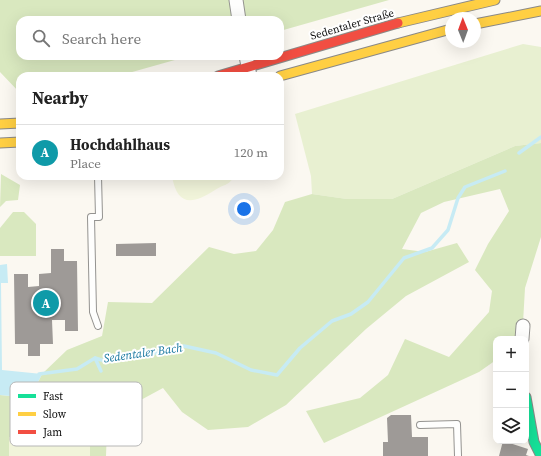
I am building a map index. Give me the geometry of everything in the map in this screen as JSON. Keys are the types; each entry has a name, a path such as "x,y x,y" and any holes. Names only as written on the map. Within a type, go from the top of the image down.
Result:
{"street":[{"path":"236,0 238,16"},
{"name":"Sedentaler Straße","path":"284,56 390,25 495,0"},
{"path":"481,23 541,11"},
{"path":"284,75 445,31"},
{"name":"Sedentaler Straße","path":"230,72 269,60"},
{"path":"2,128 16,123"},
{"path":"0,143 16,142"},
{"path":"528,408 534,442 541,456"}],"lane":[{"path":"98,180 99,217 91,217 93,312 98,326"},
{"path":"420,425 457,424 458,456"}],"green space":[{"path":"0,0 389,0 284,30 284,16 16,16 16,60 175,60 132,72 16,72 16,89 0,72"},
{"path":"523,44 541,47 541,143 515,146 392,199 347,199 312,194 311,176 295,114"},
{"path":"541,143 541,237 525,288 523,323 518,336 493,336 493,362 479,372 324,443 306,411 360,398 388,375 405,339 449,357 489,312 492,291 475,270 488,244 509,211 500,189 444,202 421,213 402,249 425,252 457,243 469,262 406,296 366,329 286,405 248,427 208,430 182,412 163,388 142,399 142,382 38,382 42,374 67,350 102,336 108,302 152,303 209,247 234,254 256,251 273,230 285,202 312,194 347,199 392,199 515,146"},
{"path":"1,174 20,185 18,200 6,201 0,207"},
{"path":"173,180 232,180 228,184 207,195 193,200 182,198 174,186"},
{"path":"13,212 24,212 36,224 36,256 0,256 0,228"},
{"path":"0,395 10,396 10,446 106,446 106,456 0,456"},
{"path":"9,437 10,446 90,446 90,456 9,456"}],"water":[{"path":"7,264 8,283 1,283 2,370 42,374 38,382 10,382 10,396 0,395 0,265"}],"building":[{"path":"156,243 156,256 116,256 116,244"},
{"path":"51,249 64,249 64,261 77,261 78,331 65,331 65,320 52,320 53,344 40,344 40,356 28,356 28,344 15,344 14,274 28,274 28,287 39,286 39,274 51,273"},
{"path":"391,415 411,415 412,437 428,437 428,456 383,456 383,442 388,442 387,418"},
{"path":"502,444 512,444 528,449 526,455 529,456 499,456"}],"waterway":[{"name":"Sedentaler Bach","path":"519,153 541,137"},
{"name":"Sedentaler Bach","path":"39,374 77,369 95,358 105,361 143,356 184,346 216,353 251,370 277,375 300,348 332,321 351,314 368,302 404,258 432,248 448,230 458,198 465,187 505,171"},
{"path":"95,358 101,371"}],"traffic: fast":[{"path":"528,408 534,442 541,456"}],"traffic: slow":[{"path":"398,23 495,0"},
{"path":"481,23 541,11"},
{"path":"284,75 445,31"},
{"path":"0,124 16,123"},
{"path":"0,143 16,142"}],"traffic: jam":[{"path":"284,57 398,23"},
{"path":"232,72 272,60"}],"place":[{"name":"Hochdahlhaus","path":"46,303"}]}
